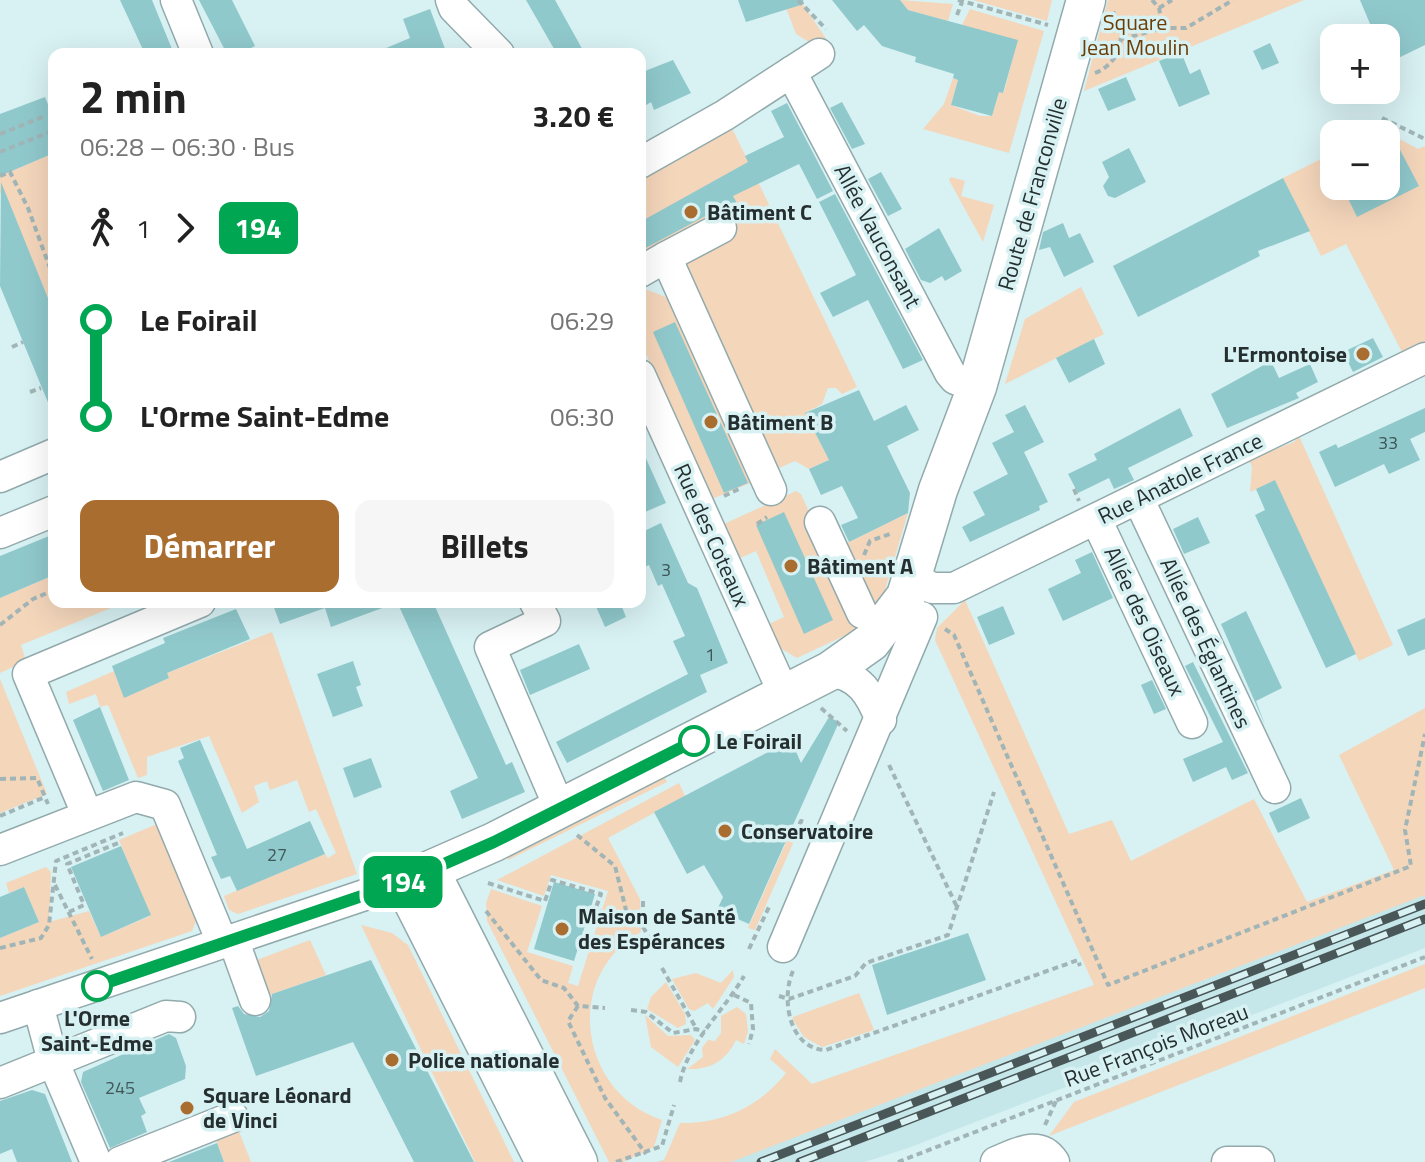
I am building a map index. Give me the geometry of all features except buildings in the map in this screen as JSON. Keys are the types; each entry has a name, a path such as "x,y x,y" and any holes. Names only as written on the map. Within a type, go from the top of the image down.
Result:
{"main road":[{"name":"Route de Franconville","path":"906,617 938,490 977,387 1096,3"},
{"path":"416,877 568,821 811,691 906,617"},
{"path":"416,877 545,1162"},
{"path":"416,877 578,1162"}],"street":[{"path":"176,0 196,48"},
{"path":"451,0 454,8 493,48"},
{"path":"646,159 791,72 824,47"},
{"name":"Allée Vauconsant","path":"791,72 950,373 977,387"},
{"path":"721,228 653,264 768,484"},
{"name":"Rue Anatole France","path":"906,617 954,588 1425,358"},
{"name":"Rue des Coteaux","path":"646,386 811,691"},
{"path":"0,477 48,457"},
{"name":"Allée des Églantines","path":"1138,498 1275,788"},
{"path":"3,523 48,512"},
{"name":"Allée des Oiseaux","path":"1096,519 1192,723"},
{"path":"820,522 906,617"},
{"path":"87,814 28,674 186,608"},
{"path":"538,608 545,621 490,647 568,821"},
{"name":"Route de Franconville","path":"788,958 881,720 906,617"},
{"path":"811,691 849,675 861,683 872,698 881,720"},
{"path":"0,850 136,797 165,805 255,1000"},
{"path":"0,1018 416,877"},
{"path":"38,1005 53,1061 96,1162"},
{"path":"0,1083 166,1016 180,1017"},
{"path":"120,1162 233,1117"},
{"path":"996,1162 1034,1148 1047,1153 1054,1162"},
{"path":"1227,1162 1259,1162"}],"path":[{"path":"798,0 823,23 824,47"},
{"path":"957,15 961,0 1053,26"},
{"path":"1152,0 1159,8 1163,28"},
{"path":"1159,8 1172,0"},
{"path":"1122,39 1163,28 1186,28 1233,0"},
{"path":"1088,75 1108,64 1122,39 1119,21 1096,3"},
{"path":"0,134 45,116"},
{"path":"1382,118 1425,139"},
{"path":"0,152 48,133"},
{"path":"0,176 10,172 28,208 48,263"},
{"path":"12,347 23,342"},
{"path":"30,392 41,388"},
{"path":"722,497 768,484"},
{"path":"862,559 870,541 887,533 897,533"},
{"path":"0,625 33,599 48,593"},
{"path":"906,617 954,635 1108,985 1411,866 1405,830 1425,734"},
{"path":"811,691 848,732 844,742"},
{"path":"889,765 957,907"},
{"path":"0,779 37,778 58,827"},
{"path":"779,996 786,998 855,976 866,963 948,935 994,792"},
{"path":"0,816 45,797"},
{"path":"792,854 798,840 793,837 801,821 806,823 813,809"},
{"path":"568,821 615,866 628,918"},
{"path":"0,948 41,938 49,925 56,861 127,831"},
{"path":"69,912 84,905 67,864 118,843"},
{"path":"488,883 545,901 552,880 601,894 593,910 628,918 643,927 651,941"},
{"path":"54,883 104,983"},
{"path":"749,949 773,896"},
{"path":"643,900 643,927"},
{"path":"480,903 541,980 564,988 578,1006 605,1008"},
{"name":"Rue François Moreau","path":"898,1162 1425,957"},
{"path":"788,958 786,998 791,1020 800,1036 810,1045 826,1050 1078,960 1080,966"},
{"path":"662,968 696,1029"},
{"path":"680,1082 682,1069 744,976"},
{"path":"734,995 751,1003 753,1029 749,1044"},
{"path":"578,1006 568,1021 605,1098 646,1154"},
{"path":"631,1010 646,1012 673,1033 696,1029 705,1032"},
{"path":"616,1162 662,1146 674,1105"}],"shaded area":[{"path":"1425,870 1425,948 908,1148 865,1162 657,1162"}],"green space":[{"path":"783,0 800,0 827,40 812,44 796,34"},
{"path":"900,0 953,4 948,21 908,10"},
{"path":"973,0 1052,0 1047,21"},
{"name":"Square Jean Moulin","path":"1108,0 1304,0 1084,91"},
{"path":"970,9 1044,31 1009,153 923,129 944,104 953,78 958,80 951,105 980,116 992,116 999,92 1004,92 1017,41 962,25"},
{"path":"731,126 857,387 842,394 836,388 828,388 822,404 805,413 829,460 809,469 795,461 777,469 672,259 646,266 646,174"},
{"path":"1400,139 1418,149 1425,146 1425,341 1402,352 1346,244 1321,256 1283,178 1320,160 1320,200 1400,200 1400,186 1418,186 1400,151"},
{"path":"48,156 48,298 4,191 0,193 0,176"},
{"path":"951,177 965,181 961,196 994,205 983,242 949,180"},
{"path":"1081,287 1104,334 1005,384 1025,319"},
{"path":"646,289 681,303 760,479 712,499 646,354"},
{"path":"1299,436 1393,645 1359,661 1275,481 1250,492 1252,467 1249,460 1294,442"},
{"path":"796,491 801,494 861,628 797,658 780,648 769,624 784,617 756,551 740,558 724,524"},
{"path":"908,513 878,613 847,543"},
{"path":"48,578 48,608 111,608 21,645 26,661 0,673 0,598"},
{"path":"965,600 1069,834 1112,820 1131,861 1254,799 1307,902 1394,870 1339,755 1425,708 1425,895 731,1162 658,1162 664,1160 680,1123 711,1120 739,1111 776,1085 786,1073 770,1059 775,1049 812,1084 1094,985 935,640 937,628"},
{"path":"272,632 357,874 238,914 229,910 224,896 325,854 328,858 336,853 316,809 309,812 297,780 270,790 267,781 254,786 259,802 242,813 209,736 147,757 147,775 138,778 108,705 100,707 96,694 69,704 66,692 114,671 124,697 169,678 167,673"},
{"path":"0,679 47,794 0,813"},
{"path":"662,772 667,782 508,860 504,852"},
{"path":"679,783 685,796 608,838 640,899 641,932 616,952 599,976 591,1004 591,1032 598,1060 613,1085 634,1106 662,1120 654,1147 623,1162 609,1162 487,921 486,903 491,889 542,906 527,952 573,966 568,983 578,986 608,891 551,875 544,896 497,880"},
{"path":"157,824 197,919 192,931 0,996 0,938 39,922 24,887 9,893 6,883 46,867 51,872 49,922 89,911 101,937 150,916 119,840"},
{"path":"784,837 794,841 755,930 748,928 785,845"},
{"path":"361,925 392,933 408,945 514,1162 475,1162"},
{"path":"310,940 326,975 264,997 254,961"},
{"path":"1425,964 1425,988 1049,1136 1074,1102"},
{"path":"733,970 734,977 713,1009 708,1003 694,1011 689,1009 672,979 696,973 721,983"},
{"path":"666,982 685,1014 686,1024 678,1028 647,1009 651,997"},
{"path":"859,993 874,1030 822,1047 804,1037 793,1020 793,1017"},
{"path":"737,1007 746,1014 748,1031 744,1044 736,1040 716,1063 687,1069 703,1057 702,1048 708,1040 715,1041 721,1033 721,1016"},
{"path":"645,1015 668,1036 691,1035 695,1040 678,1067 651,1047"},
{"path":"235,1121 251,1162 224,1162 213,1131"}],"railway":[{"path":"761,1162 1425,904"},
{"path":"800,1162 1425,919"}],"bus line":[{"name":"194","path":"97,986 403,882 494,842 694,741"}],"place":[{"name":"Bâtiment C","path":"691,212"},
{"name":"L'Ermontoise","path":"1363,354"},
{"name":"Bâtiment B","path":"711,422"},
{"name":"Bâtiment A","path":"791,566"},
{"name":"Le Foirail","path":"694,741"},
{"name":"Conservatoire","path":"725,831"},
{"name":"Maison de Santé des Espérances","path":"562,929"},
{"name":"L'Orme Saint-Edme","path":"97,986"},
{"name":"Police nationale","path":"392,1060"},
{"name":"Square Léonard de Vinci","path":"187,1108"}]}
